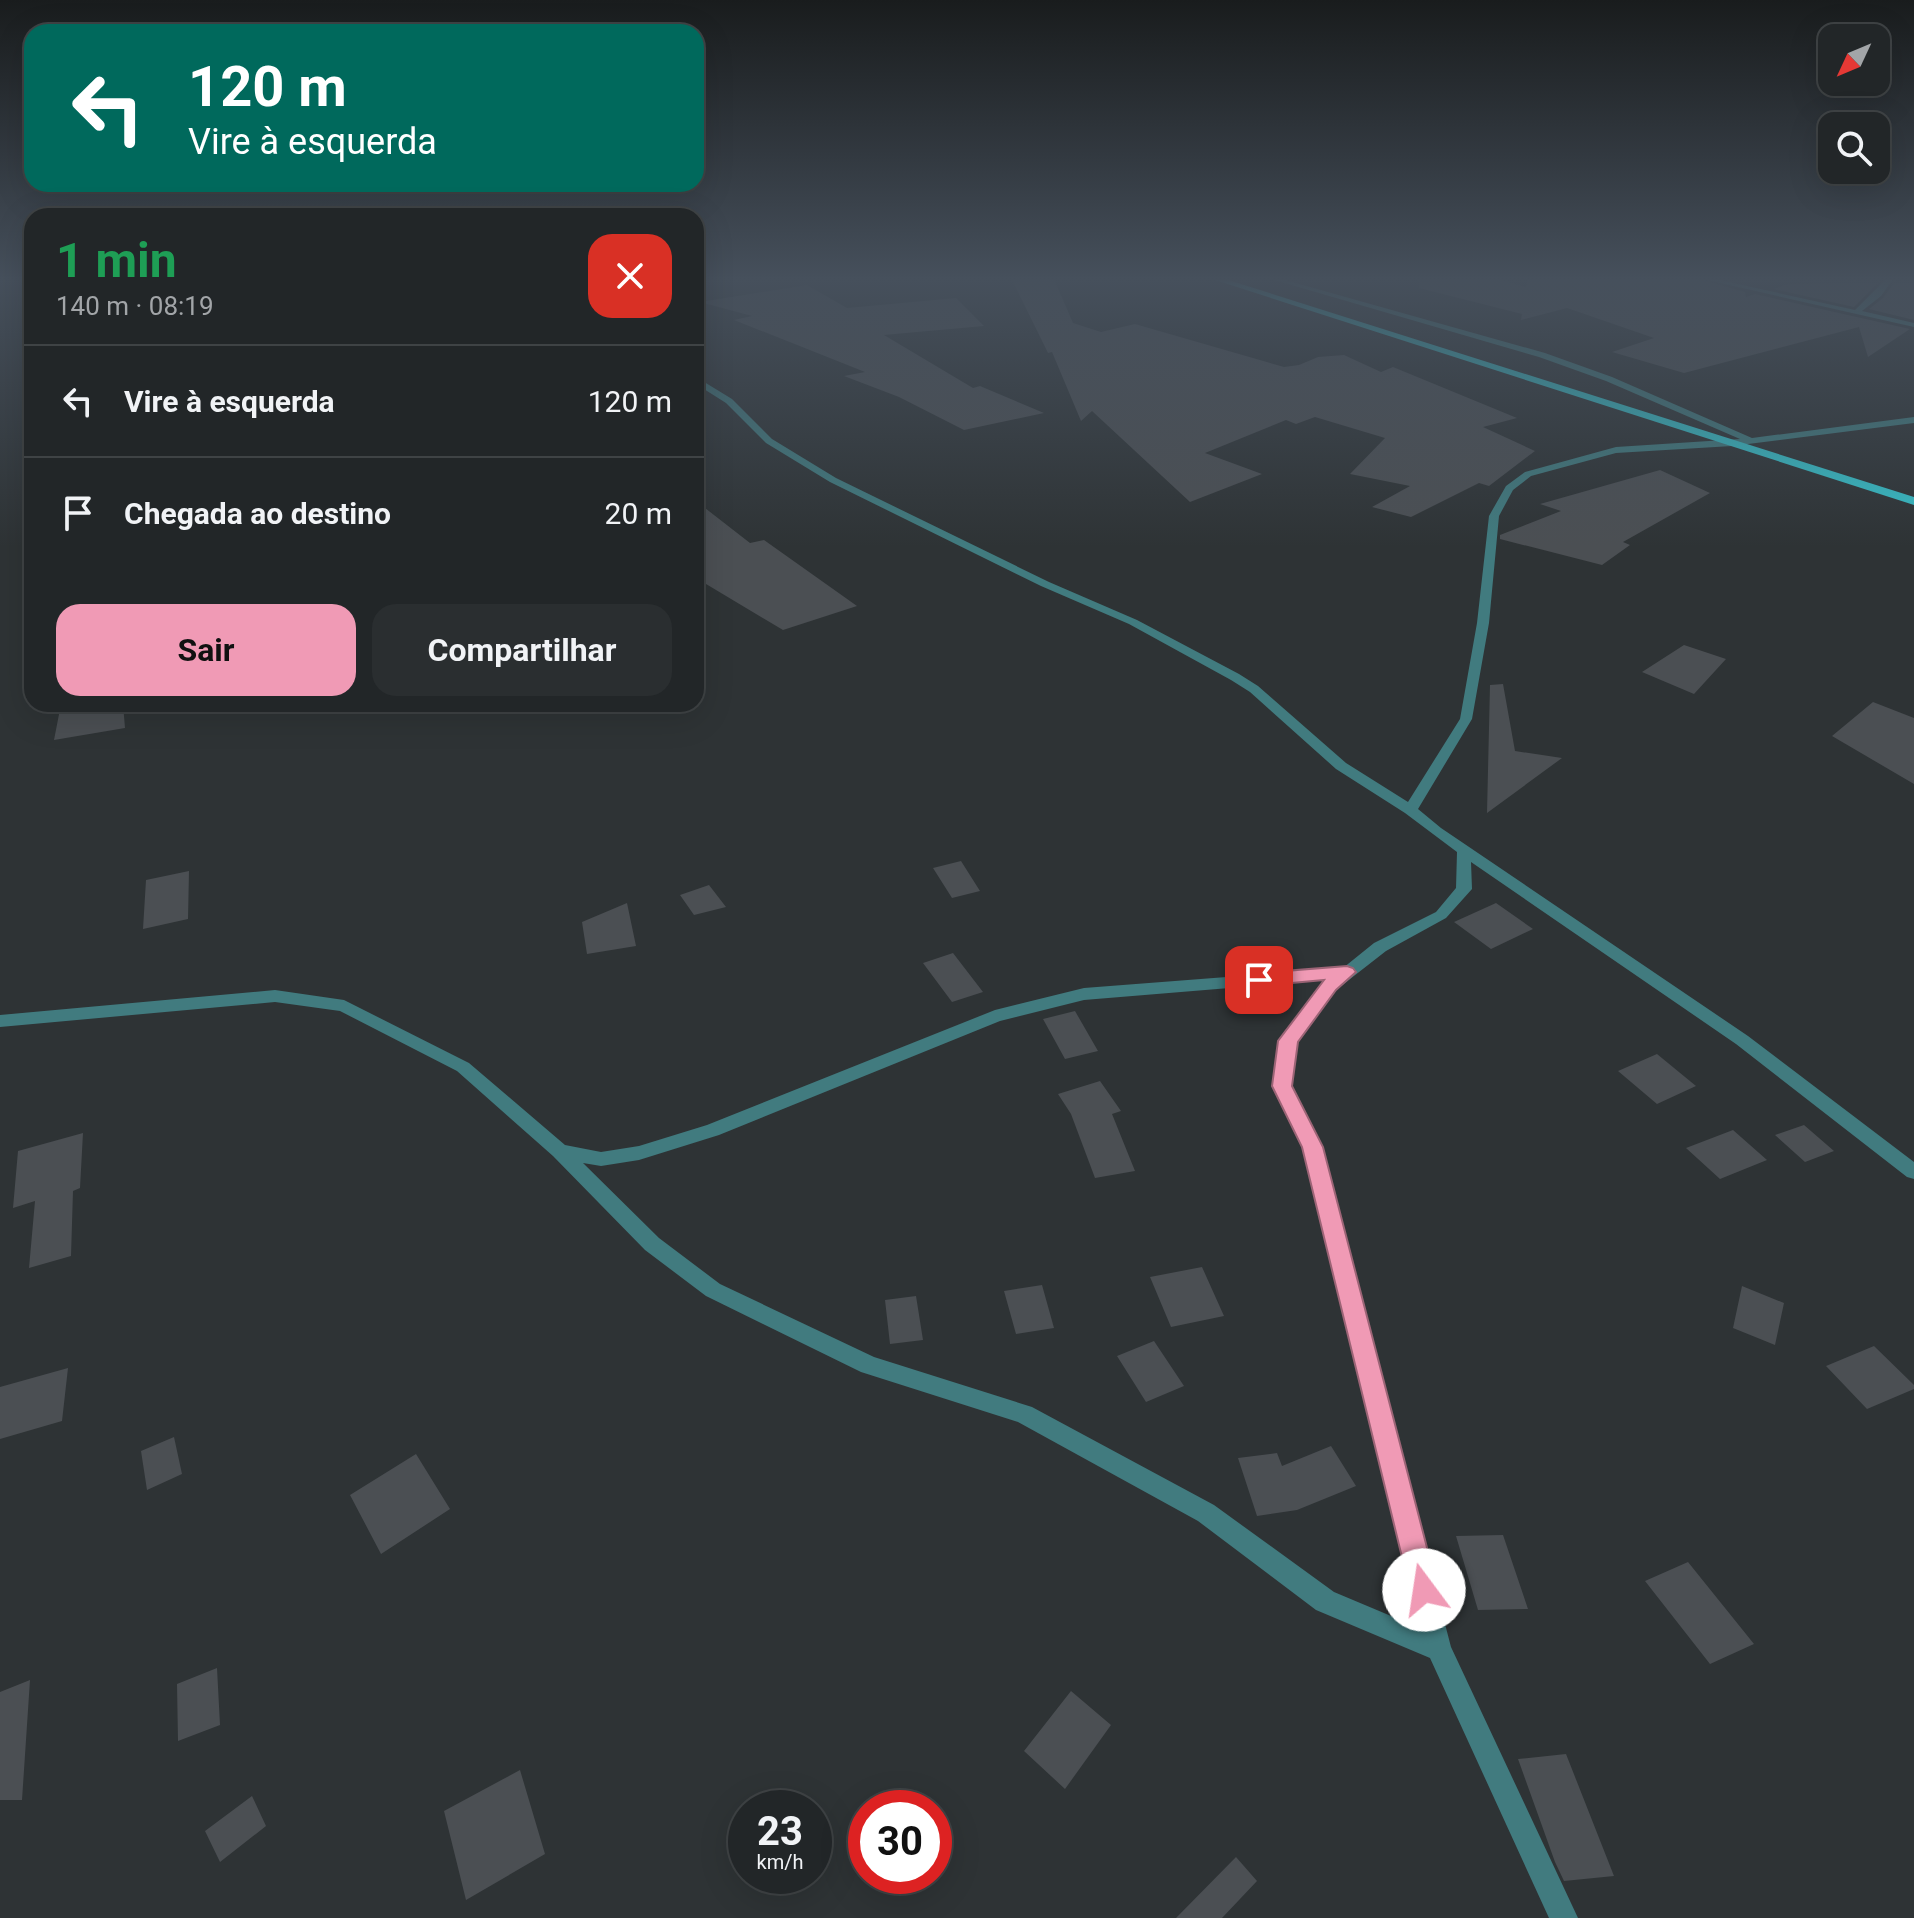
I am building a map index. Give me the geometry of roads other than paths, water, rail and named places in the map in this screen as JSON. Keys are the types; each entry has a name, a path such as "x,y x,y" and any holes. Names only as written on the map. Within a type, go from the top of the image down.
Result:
{"main road":[{"path":"1495,368 1914,501"}],"street":[{"path":"1577,368 1750,440"},
{"path":"704,385 729,401 769,441 833,480 1045,584 1133,622 1254,689 1341,766 1410,810 1742,1040 1914,1172"},
{"path":"1410,810 1466,719 1483,623 1494,516 1509,488 1528,474 1616,450 1732,443 1914,420"},
{"path":"1464,850 1464,889 1441,915 1380,947 1330,986 1288,1041 1282,1086 1312,1147 1439,1649 1564,1918"},
{"path":"560,1151 601,1159 639,1153 713,1130 995,1016 1084,994 1347,972"},
{"path":"0,1021 275,996 344,1006 463,1067 560,1151 652,1244 713,1290 869,1365 1024,1414 1206,1513 1325,1601 1439,1649"}]}
